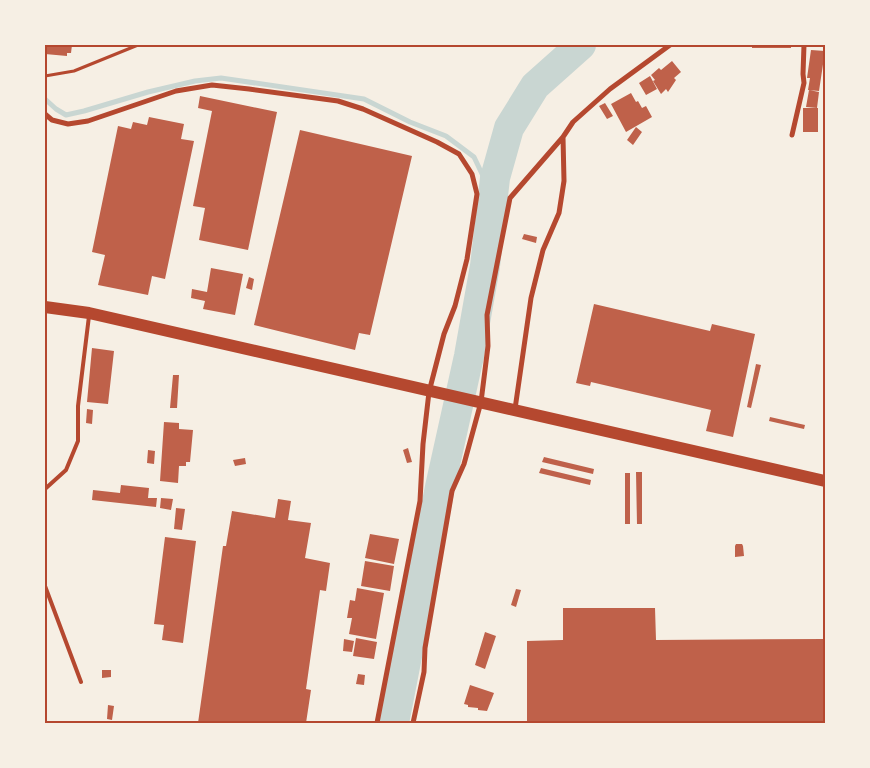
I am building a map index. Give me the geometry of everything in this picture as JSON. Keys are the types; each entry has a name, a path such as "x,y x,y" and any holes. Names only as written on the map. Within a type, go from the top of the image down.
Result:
{"highway":[{"path":"45,307 89,313 432,393 514,409 825,481"}],"street":[{"path":"413,723 424,672 425,648 452,491 464,464 478,401 488,346 487,315 510,198 574,122 610,89 670,45"},
{"path":"792,136 804,83 802,74 804,45"},
{"path":"45,114 52,120 68,124 88,121 176,91 212,86 338,101 362,109 437,142 459,154 472,174 478,194 467,259 455,306 444,334 432,393 423,444 420,501 377,723"},
{"path":"514,409 531,298 543,250 559,213 564,181 563,137"}],"lane":[{"path":"45,489 66,470 78,441 78,406 89,313"},
{"path":"45,586 81,682"}],"path":[{"path":"45,76 74,71 138,45"}],"building":[{"path":"45,45 72,45 71,53 67,53 67,56 45,54"},
{"path":"752,45 791,45 791,48 752,48"},
{"path":"811,50 825,51 819,91 808,90 810,78 807,78"},
{"path":"672,61 681,72 674,78 676,80 668,92 666,89 661,94 651,75"},
{"path":"650,76 657,89 646,95 639,83"},
{"path":"809,90 819,92 817,108 806,107"},
{"path":"631,93 642,108 646,106 652,117 626,132 611,104"},
{"path":"200,96 277,112 248,250 199,240 205,208 193,206 212,111 198,108"},
{"path":"605,103 613,116 607,119 599,106"},
{"path":"803,108 818,108 818,132 803,132"},
{"path":"149,117 184,124 181,139 194,141 165,279 152,276 148,295 98,285 105,255 92,252 118,126 131,129 133,122 147,125"},
{"path":"636,127 642,132 633,145 627,140"},
{"path":"300,130 412,156 370,335 359,333 355,350 254,325"},
{"path":"524,234 537,237 536,243 522,239"},
{"path":"211,268 243,274 235,315 203,309 205,301 191,298 192,289 207,292"},
{"path":"249,277 254,279 252,290 246,288"},
{"path":"594,304 710,331 712,324 755,334 733,437 706,431 711,410 591,382 590,386 576,383"},
{"path":"92,348 114,351 108,404 87,402"},
{"path":"756,364 761,365 751,408 747,407"},
{"path":"173,375 179,375 177,408 170,408"},
{"path":"87,409 93,410 92,424 86,423"},
{"path":"770,417 805,425 804,429 769,421"},
{"path":"164,422 179,423 179,429 193,430 190,462 186,462 186,466 179,466 178,483 160,481"},
{"path":"408,448 412,462 407,463 403,450"},
{"path":"148,450 155,451 154,464 147,463"},
{"path":"544,457 594,469 593,474 542,462"},
{"path":"245,458 246,464 235,466 233,460"},
{"path":"541,468 591,480 590,485 539,473"},
{"path":"636,472 642,472 642,524 637,524"},
{"path":"625,473 630,473 630,524 625,524"},
{"path":"121,485 149,488 148,498 157,498 156,507 92,500 93,490 120,493"},
{"path":"161,498 173,499 171,510 160,508"},
{"path":"278,499 291,501 288,520 311,523 305,558 330,563 326,591 320,590 306,689 311,690 306,723 198,723 223,546 226,546 232,511 275,518"},
{"path":"176,508 185,509 182,530 174,529"},
{"path":"370,534 399,539 394,564 365,558"},
{"path":"165,537 196,541 183,643 162,640 164,625 154,624"},
{"path":"736,544 742,544 744,556 735,557"},
{"path":"365,561 394,566 390,591 361,586"},
{"path":"357,588 384,593 376,639 349,634 352,618 347,618 350,600 355,601"},
{"path":"516,589 521,590 516,607 511,605"},
{"path":"563,608 655,608 656,640 825,639 825,723 527,723 527,641 563,640"},
{"path":"485,632 496,636 485,669 475,665"},
{"path":"356,638 377,642 374,659 353,656"},
{"path":"344,639 354,641 352,652 343,651"},
{"path":"102,670 111,670 111,677 102,678"},
{"path":"358,674 365,675 364,685 356,684"},
{"path":"470,685 494,693 487,711 468,707 468,705 464,704"},
{"path":"108,705 114,706 112,720 107,719"}],"waterway":[{"path":"394,723 440,487 469,356 485,266 495,178 509,128 535,86 581,45"},
{"path":"45,99 66,115 148,92 195,81 221,78 364,99 410,122 446,136 474,157 493,197"}]}
